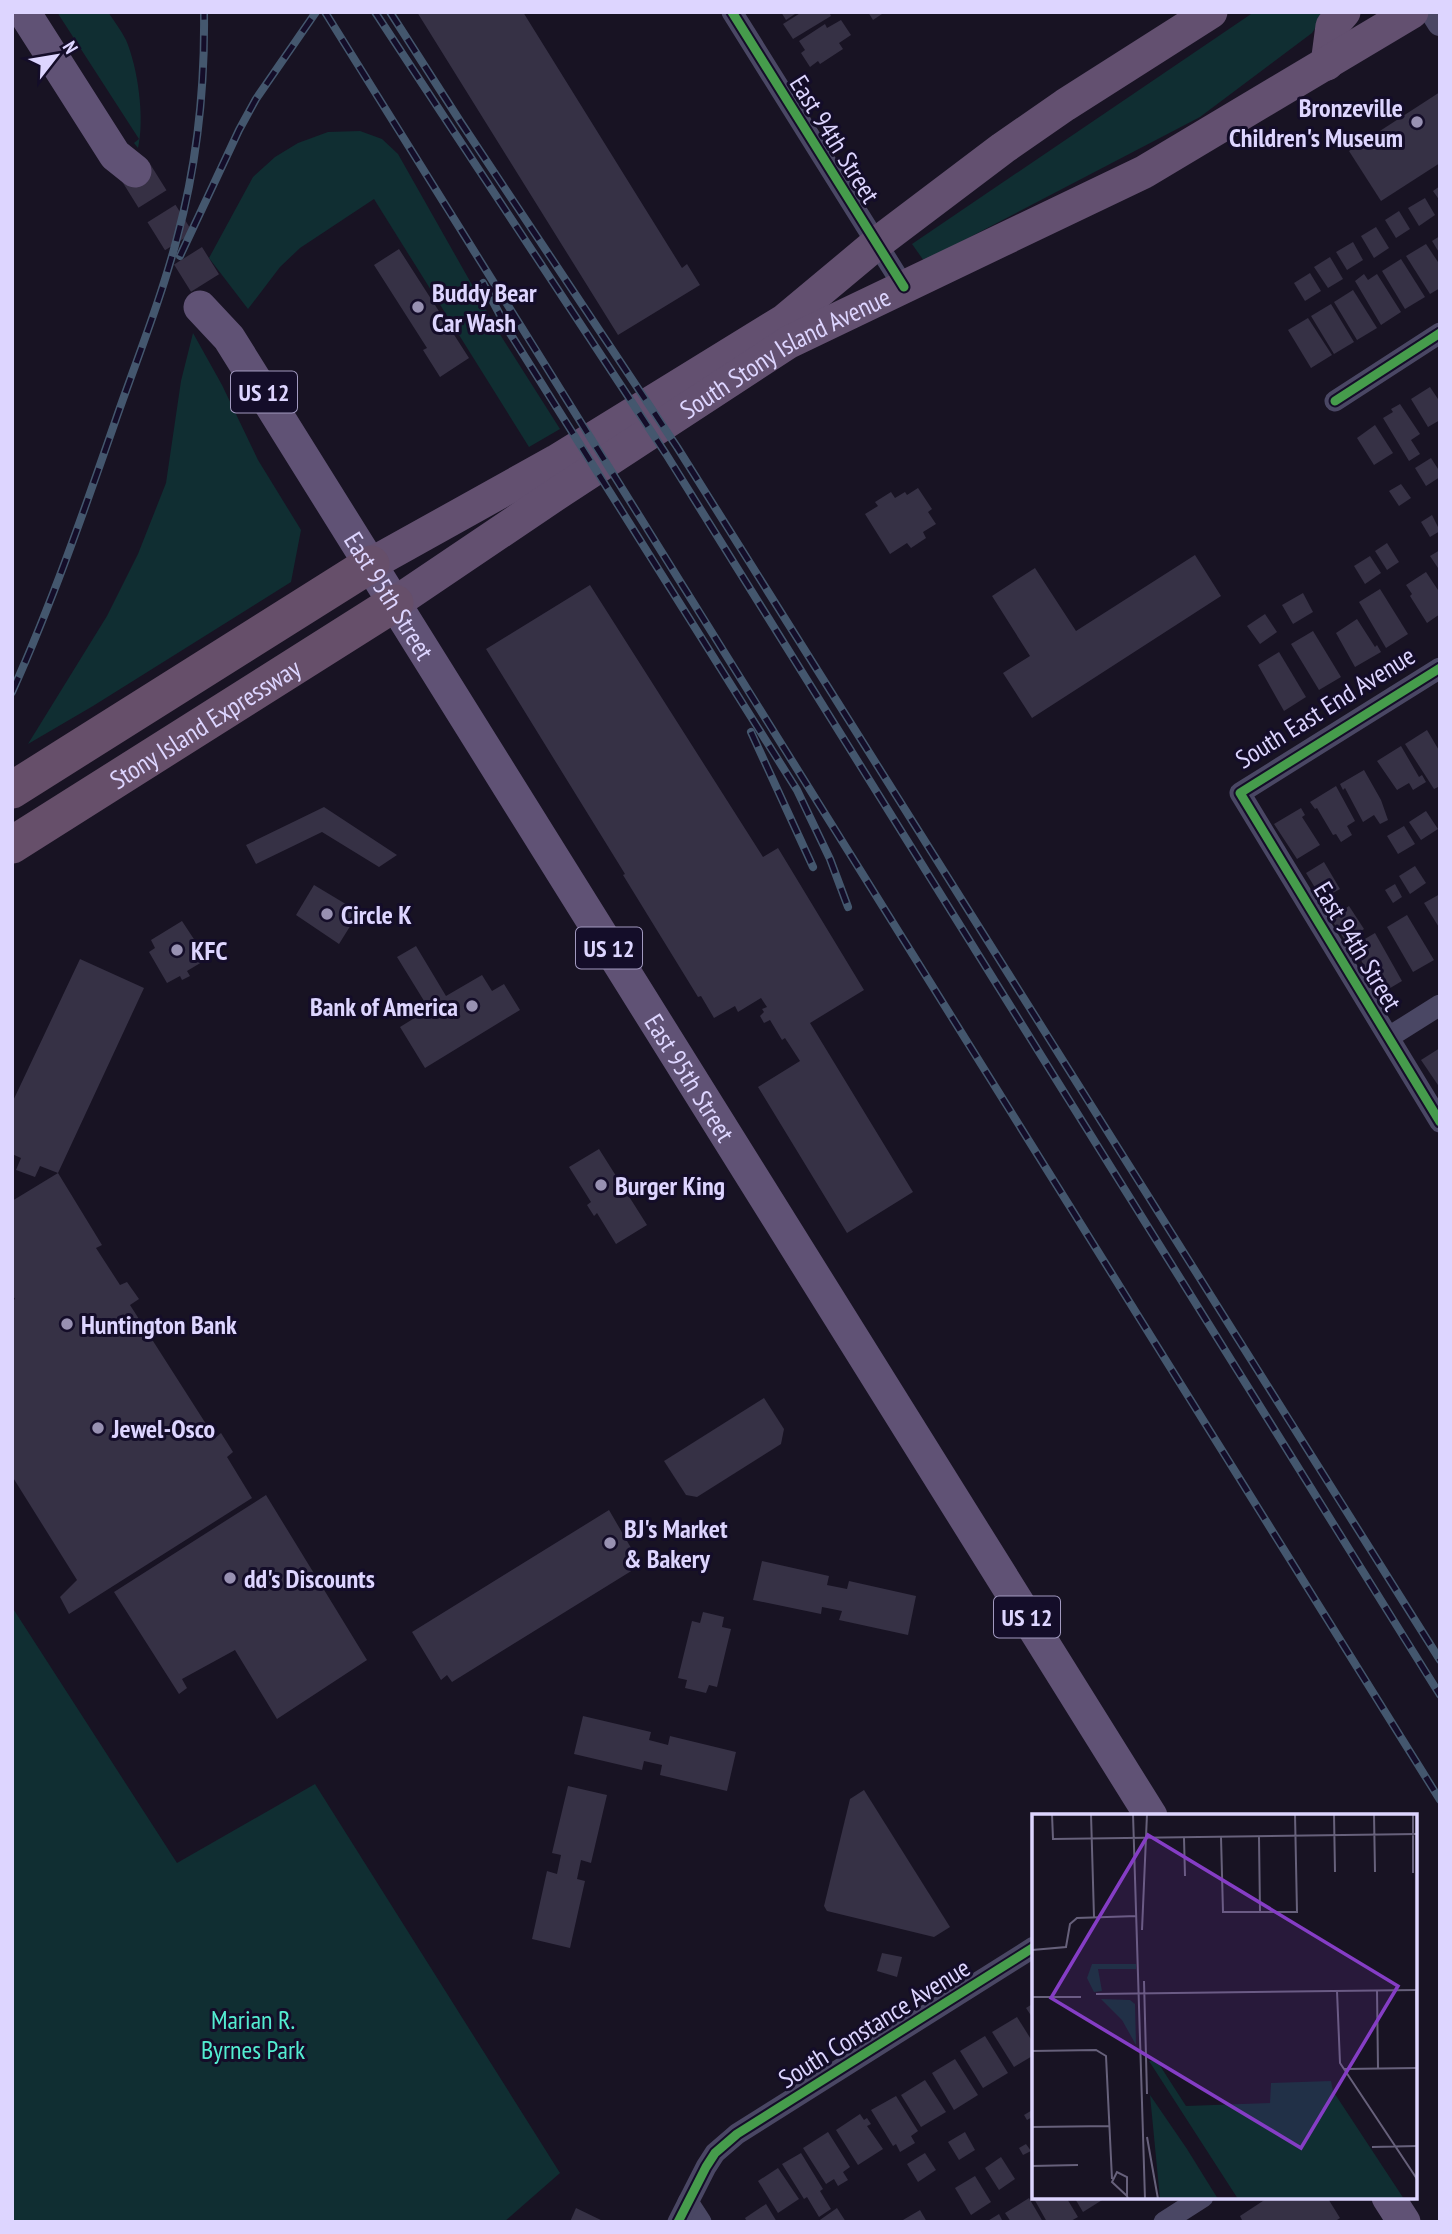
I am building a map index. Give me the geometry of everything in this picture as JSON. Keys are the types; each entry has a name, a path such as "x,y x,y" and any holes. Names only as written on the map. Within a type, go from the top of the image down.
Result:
{"highway":[{"name":"South Stony Island Avenue","path":"371,564 556,461 785,320 876,243 965,176 1065,105 1211,12"},
{"path":"1326,64 1332,26 1345,12"},
{"name":"South Stony Island Avenue","path":"396,603 789,342 1144,172 1412,12"},
{"name":"Stony Island Expressway","path":"12,790 371,564"},
{"name":"Stony Island Expressway","path":"12,845 396,603"}],"main road":[{"path":"24,12 126,174"},
{"name":"East 95th Street","path":"202,295 1150,1814"},
{"path":"1389,2199 1404,2222"}],"street":[{"name":"East 94th Street","path":"732,12 904,287"},
{"path":"1433,12 1440,23"},
{"path":"1335,401 1440,333"},
{"name":"South East End Avenue","path":"1240,793 1440,668"},
{"name":"East 94th Street","path":"1240,793 1440,1122"},
{"path":"1389,1037 1440,1005"},
{"name":"South Constance Avenue","path":"678,2222 715,2153 737,2134 1032,1948"},
{"path":"1164,2222 1200,2199"},
{"path":"688,2202 701,2222"}],"green space":[{"path":"57,12 108,12 122,33 134,65 139,94 141,123 138,148 134,143 139,139"},
{"path":"1254,12 1326,12 1312,33 1200,117 924,261 912,244"},
{"path":"360,131 382,139 398,154 501,336 560,429 529,447 374,199 300,248 280,267 248,309 209,258 253,177 275,157 298,143 328,132"},
{"path":"193,333 222,385 258,460 301,530 291,582 28,744 107,616 138,554 166,483 181,381"},
{"name":"Marian R. Byrnes Park","path":"12,1607 177,1863 315,1784 560,2173 504,2222 12,2222"}],"building":[{"path":"417,12 523,12 682,268 687,264 700,285 618,335"},
{"path":"781,12 798,12 786,20"},
{"path":"802,12 829,12 831,16 793,39 783,24"},
{"path":"868,12 885,12 873,20"},
{"path":"841,20 851,35 839,43 843,49 820,64 818,61 810,67 801,53 805,50 799,41 825,24 827,28"},
{"name":"Bronzeville Children's Museum","path":"1440,92 1440,163 1381,201 1349,151"},
{"path":"1440,186 1440,201 1433,191"},
{"path":"1425,198 1435,215 1419,226 1408,208"},
{"path":"1399,211 1410,229 1396,238 1385,220"},
{"path":"1376,227 1389,248 1374,258 1361,236"},
{"path":"1440,236 1440,254 1432,241"},
{"path":"1353,242 1363,260 1347,270 1336,252"},
{"path":"1426,244 1440,265 1440,288 1430,294 1406,256"},
{"name":"Buddy Bear Car Wash","path":"399,249 469,358 440,377 423,350 427,348 374,265"},
{"path":"1330,257 1343,279 1328,288 1314,267"},
{"path":"1401,259 1425,297 1405,309 1382,271"},
{"path":"1310,273 1321,291 1305,301 1294,283"},
{"path":"1364,274 1368,280 1377,274 1401,312 1381,325 1355,281"},
{"path":"1353,290 1377,328 1357,340 1334,302"},
{"path":"1331,304 1354,342 1334,354 1311,316"},
{"path":"1308,318 1332,355 1311,368 1288,330"},
{"path":"1430,387 1440,402 1440,420 1428,427 1411,399"},
{"path":"1400,404 1420,434 1411,440 1420,454 1409,461 1383,418"},
{"path":"1375,425 1393,453 1374,465 1357,438"},
{"path":"1431,458 1440,472 1440,477 1426,486 1415,468"},
{"path":"1401,484 1411,498 1399,506 1389,491"},
{"path":"918,488 932,509 928,512 936,524 923,532 926,538 911,548 907,543 890,554 865,514 878,506 875,502 891,492 895,498"},
{"path":"1432,515 1440,531 1430,537 1421,522"},
{"path":"1387,543 1399,562 1387,570 1375,551"},
{"path":"1440,550 1440,571 1430,556"},
{"path":"1195,555 1221,596 1032,718 1003,673 1030,656 992,596 1035,568 1076,631"},
{"path":"1370,556 1381,573 1365,584 1354,566"},
{"path":"1426,572 1440,593 1440,614 1427,623 1406,585"},
{"path":"590,585 763,857 778,848 864,990 810,1023 913,1192 847,1233 758,1087 800,1061 785,1038 782,1040 770,1020 764,1023 760,1016 764,1012 762,1009 767,1007 761,998 738,1012 735,1006 714,1018 701,996 698,997 486,649"},
{"path":"1380,589 1408,634 1386,648 1359,602"},
{"path":"1303,593 1313,612 1293,624 1282,605"},
{"path":"1265,614 1277,632 1260,644 1247,626"},
{"path":"1357,619 1381,652 1355,667 1336,633"},
{"path":"1313,631 1341,677 1319,690 1291,644"},
{"path":"1279,652 1306,697 1284,711 1258,665"},
{"path":"1427,730 1440,752 1440,786 1434,789 1405,744"},
{"path":"1401,746 1419,777 1422,775 1426,782 1413,790 1409,783 1397,790 1377,761"},
{"path":"1364,770 1381,800 1388,820 1380,824 1374,815 1363,822 1345,788 1343,790 1340,784"},
{"path":"1336,786 1355,821 1347,826 1352,835 1341,842 1310,802"},
{"path":"324,807 397,855 379,867 322,832 256,864 246,845"},
{"path":"1301,808 1305,815 1302,817 1320,845 1297,859 1274,824"},
{"path":"1426,811 1438,829 1421,840 1409,822"},
{"path":"1404,826 1415,844 1398,854 1387,836"},
{"path":"1324,862 1340,889 1322,899 1306,873"},
{"path":"1415,866 1426,883 1410,894 1399,876"},
{"path":"1395,884 1402,897 1393,903 1385,890"},
{"name":"Circle K","path":"314,885 359,912 339,944 296,915"},
{"path":"1440,894 1440,929 1424,903"},
{"path":"1349,906 1364,929 1346,942 1331,919"},
{"path":"1407,915 1434,960 1413,972 1387,927"},
{"name":"KFC","path":"182,921 207,959 187,971 190,976 182,980 180,976 167,983 149,952 155,948 151,940"},
{"path":"1375,933 1402,981 1380,994 1353,946"},
{"name":"Bank of America","path":"416,946 446,996 482,975 492,991 504,984 520,1010 425,1068 400,1027 429,1009 397,957"},
{"path":"80,959 144,988 58,1173 40,1166 35,1177 16,1170 21,1158 12,1154 12,1103"},
{"path":"1440,1048 1440,1088 1421,1060"},
{"name":"Burger King","path":"599,1149 647,1225 616,1244 597,1213 594,1216 587,1205 591,1202 569,1167"},
{"path":"58,1173 102,1245 96,1248 120,1285 127,1282 139,1299 130,1305 215,1438 221,1433 233,1452 227,1457 252,1498 69,1614 60,1597 77,1580 12,1476 12,1301 15,1299 12,1294 12,1201"},
{"path":"764,1398 784,1429 781,1444 697,1497 686,1495 664,1461"},
{"path":"266,1495 367,1660 277,1719 235,1650 182,1679 187,1688 179,1694 114,1592"},
{"path":"609,1510 641,1565 452,1682 447,1675 441,1680 412,1632"},
{"path":"762,1561 829,1576 827,1585 847,1589 849,1581 916,1596 908,1635 839,1620 842,1611 822,1607 821,1614 753,1600"},
{"path":"703,1612 724,1617 722,1627 731,1629 717,1687 709,1685 706,1693 685,1688 687,1680 678,1678 692,1621 700,1623"},
{"path":"583,1716 651,1732 649,1740 668,1745 670,1736 736,1752 727,1791 660,1775 662,1765 644,1761 642,1770 574,1754"},
{"path":"568,1786 607,1795 591,1863 581,1860 577,1879 585,1881 570,1948 532,1939 547,1871 557,1874 561,1855 552,1853"},
{"path":"864,1790 950,1927 934,1937 827,1911 824,1906 850,1799"},
{"path":"882,1953 902,1957 897,1977 877,1971"},
{"path":"1032,2004 1032,2017 1026,2008"},
{"path":"1017,2017 1032,2041 1032,2056 1014,2067 992,2032"},
{"path":"985,2036 1008,2073 983,2088 960,2051"},
{"path":"955,2059 978,2095 954,2110 932,2073"},
{"path":"925,2080 946,2112 921,2127 901,2095"},
{"path":"896,2096 918,2131 911,2136 915,2143 900,2152 896,2144 893,2146 871,2110"},
{"path":"1032,2110 1032,2117 1027,2120 1024,2115"},
{"path":"860,2114 871,2124 867,2126 883,2149 858,2165 836,2130"},
{"path":"828,2132 850,2167 843,2172 848,2180 838,2186 834,2179 826,2184 803,2148"},
{"path":"965,2132 975,2150 959,2160 948,2142"},
{"path":"1026,2144 1031,2151 1023,2155 1019,2148"},
{"path":"801,2153 823,2189 820,2191 831,2209 819,2217 782,2164"},
{"path":"925,2153 936,2170 918,2182 907,2164"},
{"path":"1001,2157 1015,2179 999,2190 985,2168"},
{"path":"778,2168 799,2199 778,2213 758,2181"},
{"path":"975,2176 991,2202 971,2215 955,2188"},
{"path":"1029,2198 1043,2222 1011,2222 1005,2213"},
{"path":"1034,2199 1067,2199 1078,2217 1069,2222 1047,2222"},
{"path":"1075,2199 1104,2199 1083,2212"},
{"path":"1266,2199 1328,2199 1340,2218 1334,2222 1243,2222 1240,2216"},
{"path":"766,2204 777,2222 747,2222 745,2218"},
{"path":"576,2208 605,2222 570,2222"},
{"path":"837,2208 846,2222 817,2222"},
{"path":"920,2210 927,2222 904,2222 903,2220"},
{"path":"999,2214 1003,2222 986,2222"}],"tunnel":[{"path":"135,171 205,283"}],"railway":[{"path":"12,692 67,557 171,261 190,182 198,126 204,12"},
{"path":"180,256 256,99 316,12"},
{"path":"325,12 1440,1800"},
{"path":"375,12 666,454 1440,1695"},
{"path":"390,12 677,447 1440,1660"},
{"path":"483,283 508,330 797,790 830,859 848,907"},
{"path":"751,732 813,867"}],"cycle path":[{"path":"732,12 904,287"},
{"path":"1335,401 1440,333"},
{"path":"1440,668 1240,793 1440,1122"},
{"path":"678,2222 715,2153 737,2134 1032,1948"}],"place":[{"name":"Bronzeville Children's Museum","path":"1417,122"},
{"name":"Buddy Bear Car Wash","path":"418,307"},
{"name":"Circle K","path":"327,914"},
{"name":"KFC","path":"177,950"},
{"name":"Bank of America","path":"472,1006"},
{"name":"Burger King","path":"601,1185"},
{"name":"Huntington Bank","path":"67,1324"},
{"name":"Jewel-Osco","path":"98,1428"},
{"name":"BJ's Market & Bakery","path":"610,1543"},
{"name":"dd's Discounts","path":"230,1578"}]}
